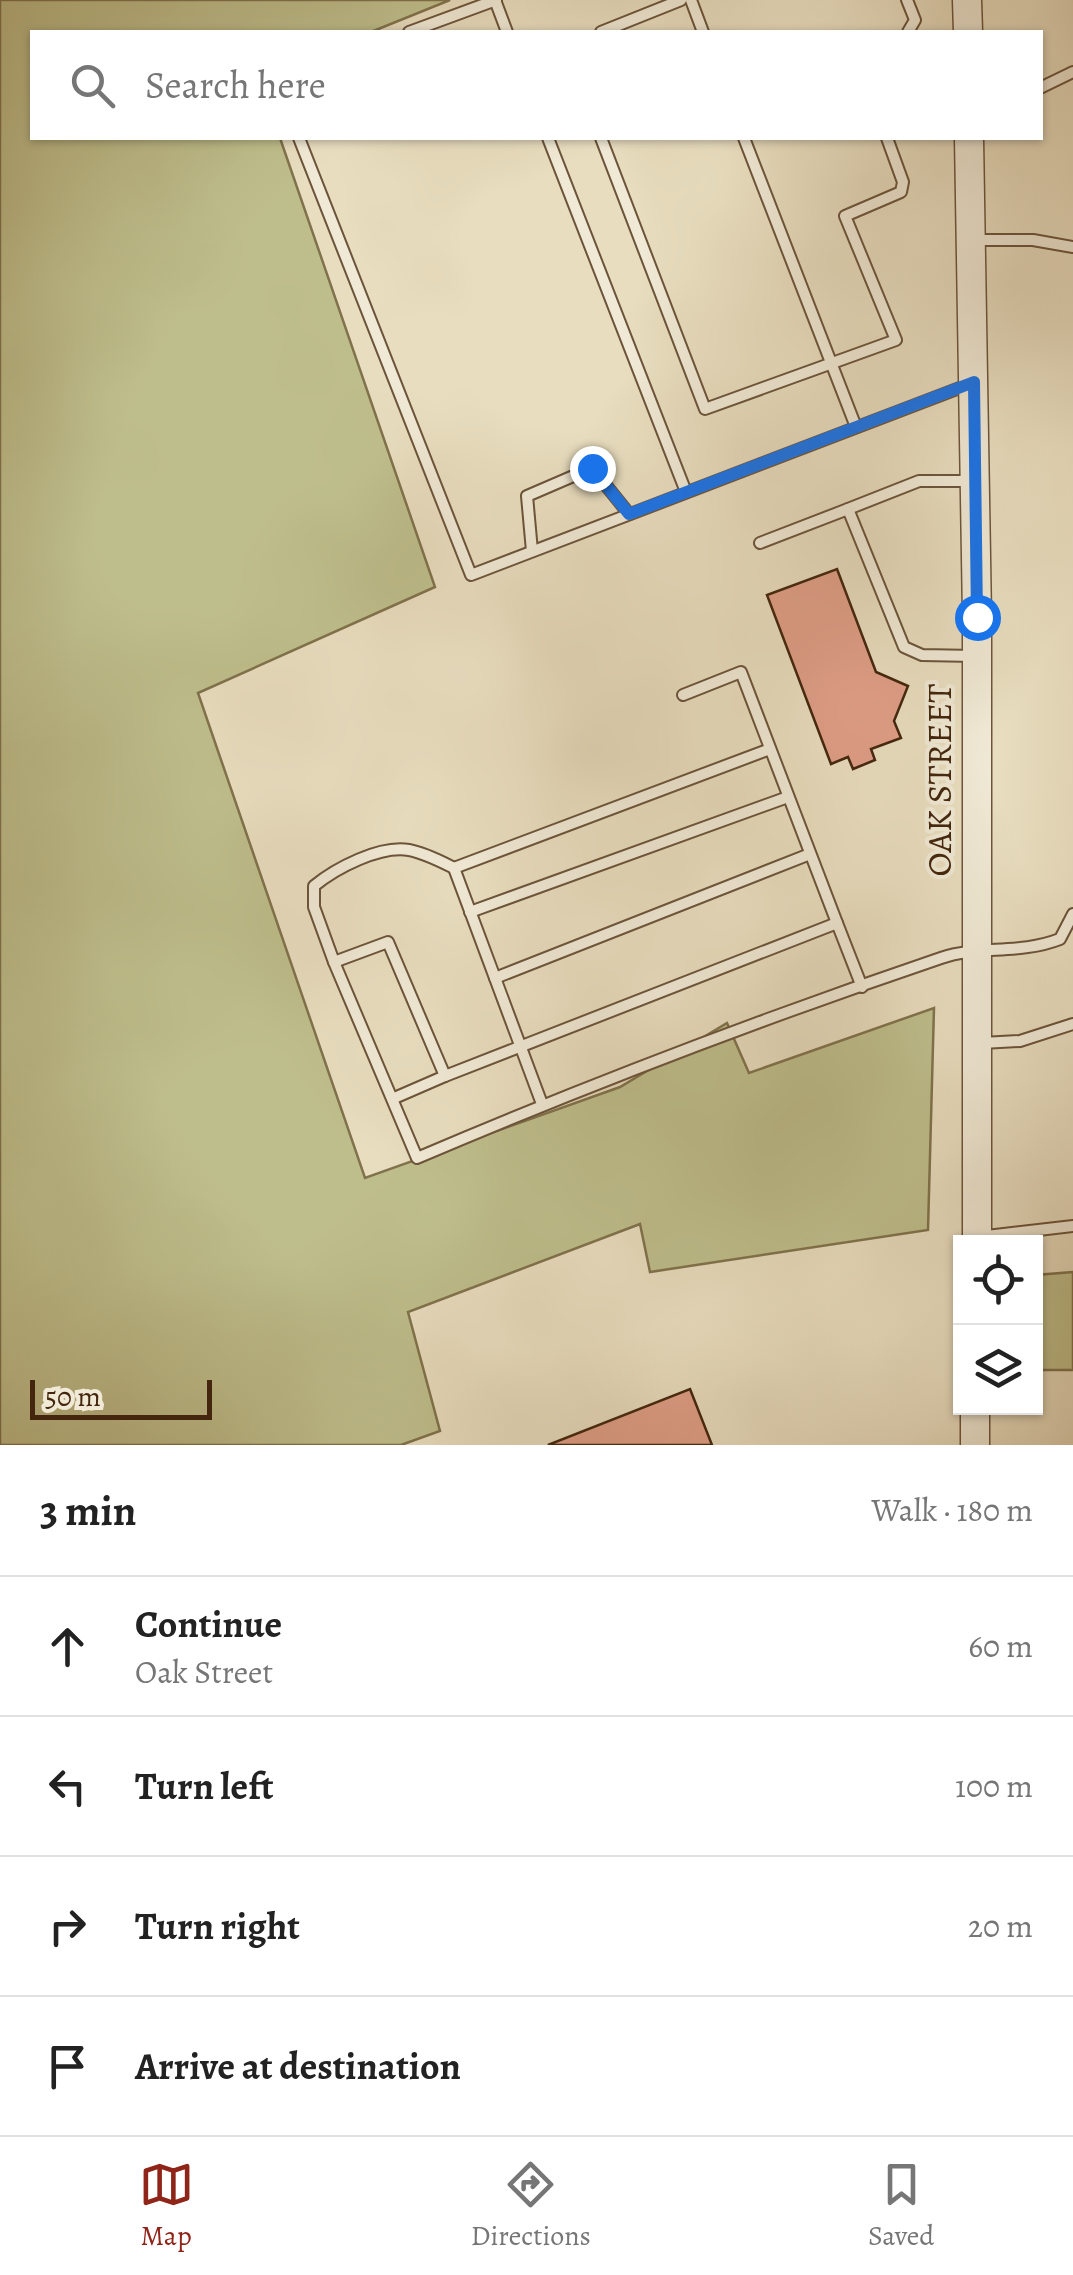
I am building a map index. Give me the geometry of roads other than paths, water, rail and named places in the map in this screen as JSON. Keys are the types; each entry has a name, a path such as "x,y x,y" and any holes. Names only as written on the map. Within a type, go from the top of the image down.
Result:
{"street":[{"path":"967,0 968,30"},
{"name":"OAK STREET","path":"969,140 977,656 976,1235"},
{"path":"975,1445 976,1415"}],"lane":[{"path":"439,27 495,0 507,30"},
{"path":"605,30 681,0"},
{"path":"691,0 702,30"},
{"path":"907,0 915,20 909,30"},
{"path":"1043,87 1073,72"},
{"path":"300,140 470,575 974,382"},
{"path":"549,140 686,492"},
{"path":"602,140 705,409 896,340 844,216 902,192 903,182 888,140"},
{"path":"745,140 856,427"},
{"path":"971,240 1032,240 1073,246"},
{"path":"532,551 527,496 592,468 629,514"},
{"path":"760,543 919,481 975,481"},
{"path":"848,509 904,646 922,655 977,656"},
{"path":"683,694 741,672 862,987"},
{"path":"770,748 454,868 405,849 378,854 314,886 314,907 334,962 417,1158 542,1104 947,956 1032,950 1073,934"},
{"path":"470,912 788,797"},
{"path":"495,978 810,854"},
{"path":"454,868 542,1104"},
{"path":"1060,939 1073,914"},
{"path":"392,1098 837,923"},
{"path":"334,962 388,942 445,1076"},
{"path":"977,1044 1020,1040 1073,1024"},
{"path":"1011,1235 1073,1226"}]}
